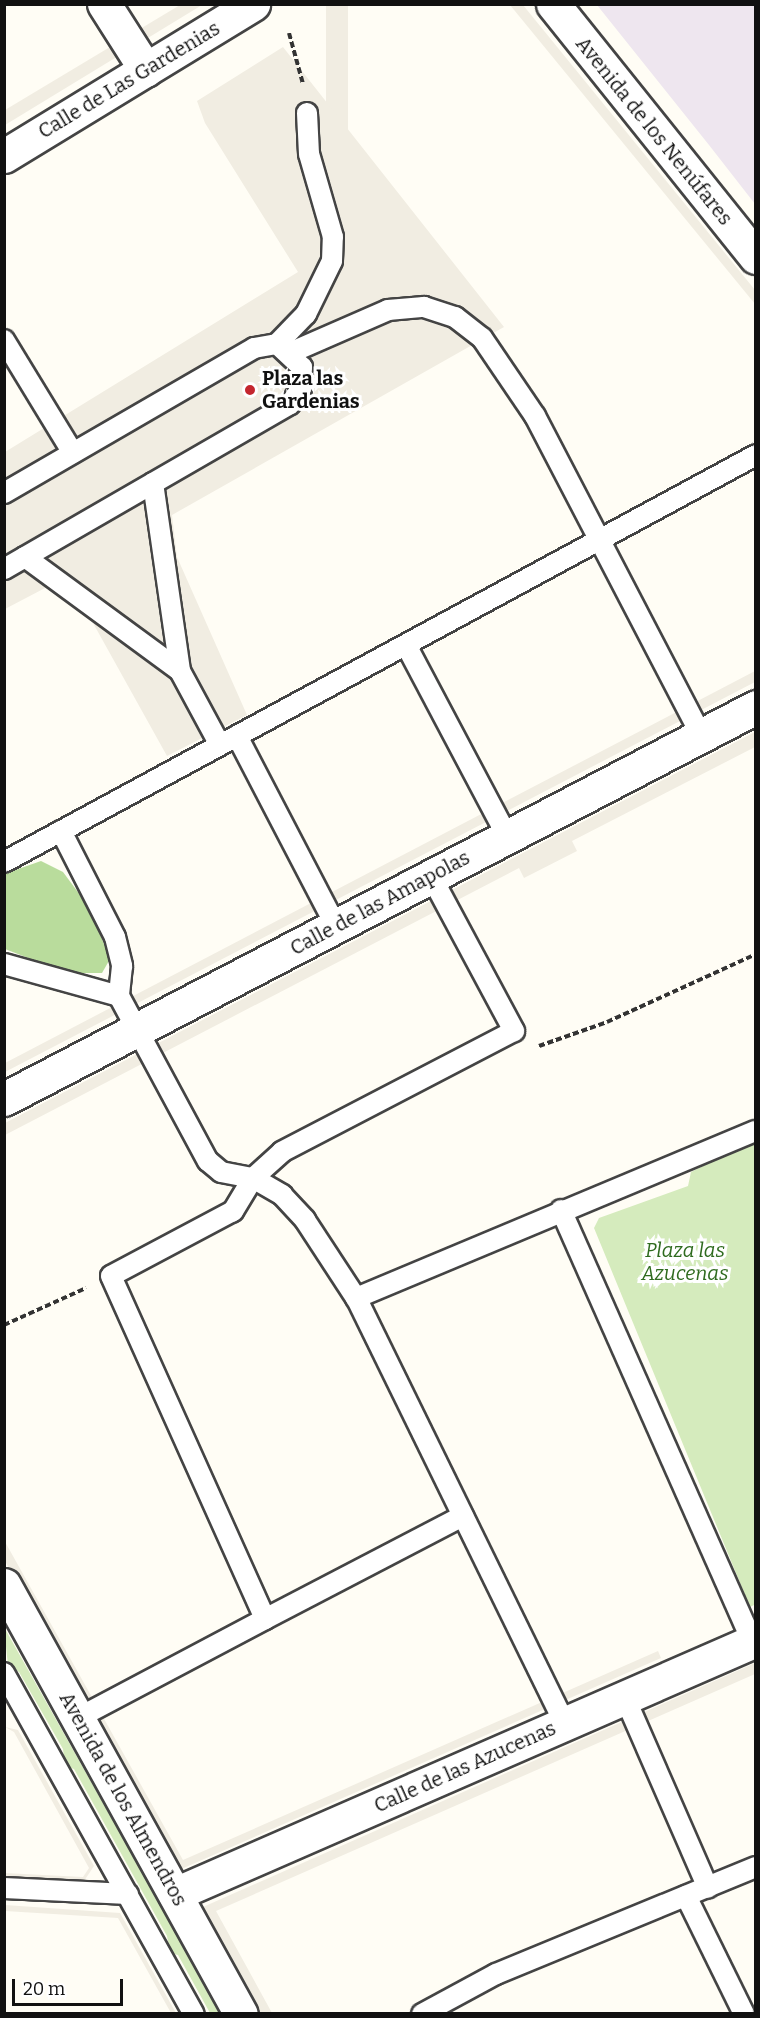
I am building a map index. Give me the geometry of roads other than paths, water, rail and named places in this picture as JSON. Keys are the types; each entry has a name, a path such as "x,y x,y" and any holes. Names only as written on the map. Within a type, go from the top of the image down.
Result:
{"street":[{"path":"104,4 146,70"},
{"name":"Calle de Las Gardenias","path":"4,156 253,4"},
{"name":"Avenida de los Nenúfares","path":"553,4 756,257"},
{"name":"Calle de las Amapolas","path":"4,1099 756,707"},
{"name":"Avenida de los Almendros","path":"4,1585 241,2013"},
{"name":"Calle de las Azucenas","path":"175,1894 754,1641"}],"lane":[{"path":"284,348 306,314 332,261 333,237 309,154 307,113"},
{"path":"4,493 254,348 284,348 388,310 424,307 455,317 482,338 508,371 701,735"},
{"path":"4,340 73,453"},
{"path":"4,569 290,404 303,378 284,348"},
{"path":"4,862 756,455"},
{"path":"153,483 180,671"},
{"path":"25,557 180,671 228,741 336,926"},
{"path":"406,645 507,836"},
{"path":"61,831 115,937 122,966 119,996 208,1161 222,1172 253,1178 282,1195 305,1220 356,1298 565,1724"},
{"path":"265,1619 111,1276 233,1211 253,1178 282,1152 514,1031 431,876"},
{"path":"4,964 119,996"},
{"path":"356,1298 561,1210 645,1181 756,1131"},
{"path":"561,1210 754,1641"},
{"path":"78,1718 463,1516"},
{"path":"4,1673 14,1707 128,1894 194,2013"},
{"path":"626,1698 708,1888"},
{"path":"422,2013 496,1974 756,1867"},
{"path":"4,1888 128,1894"},
{"path":"686,1896 744,2013"}],"place":[{"name":"Plaza las Gardenias","path":"250,390"}],"park label":[{"name":"Plaza las Azucenas","path":"685,1262"}]}
